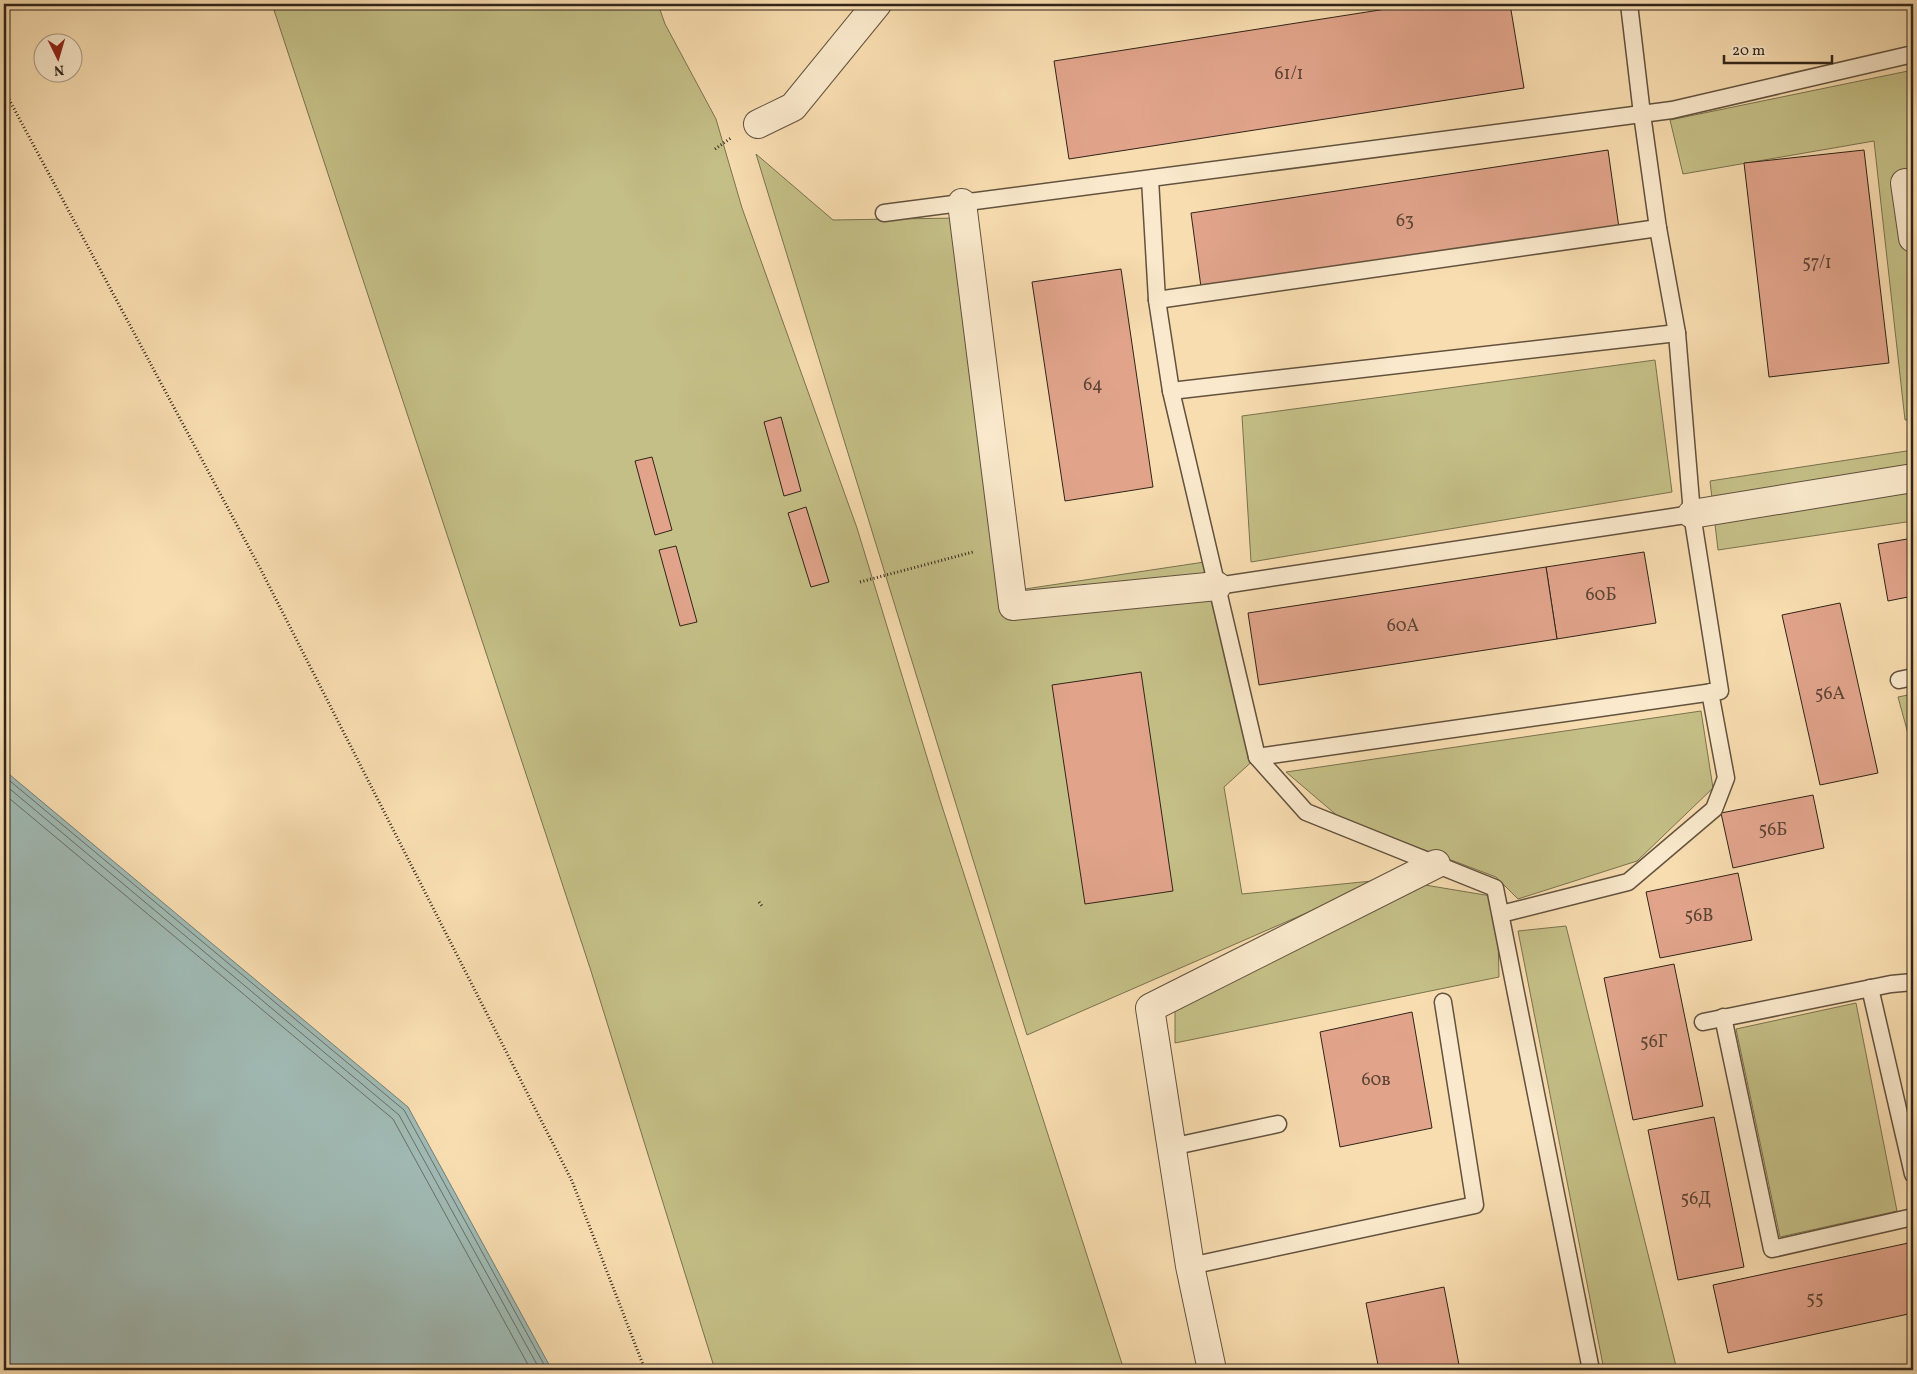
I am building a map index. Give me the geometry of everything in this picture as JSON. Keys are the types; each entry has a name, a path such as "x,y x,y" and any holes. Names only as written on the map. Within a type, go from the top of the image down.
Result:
{"street":[{"path":"758,124 792,106 877,4"},
{"path":"1906,182 1913,238"},
{"path":"962,203 1013,606 1217,586"},
{"path":"1692,514 1913,478"},
{"path":"1212,1370 1190,1266 1150,1008 1436,864"}],"lane":[{"path":"1257,758 1720,691 1692,514 1676,333 1658,228 1629,4"},
{"path":"884,213 1672,110 1913,54"},
{"path":"1150,179 1157,300 1172,391 1257,758 1306,812 1495,888 1591,1370"},
{"path":"1157,300 1658,228"},
{"path":"1172,391 1676,333"},
{"path":"1217,586 1692,514"},
{"path":"1501,914 1628,882 1714,809 1726,778 1710,692"},
{"path":"1703,1022 1891,984 1913,982"},
{"path":"1870,988 1913,1174"},
{"path":"1190,1266 1476,1205 1443,1002"},
{"path":"1723,1017 1772,1249 1913,1217"},
{"path":"1171,1147 1278,1124"}],"path":[{"path":"4,90 261,570 572,1181 644,1370"},
{"path":"860,582 1005,543"},
{"path":"760,902 762,906"}],"shaded area":[{"path":"272,4 658,4 665,24 716,119 742,208 857,528 940,800 1124,1370 715,1370 591,971"},
{"path":"1913,70 1913,419 1905,420 1874,141 1683,174 1670,120"},
{"path":"756,154 833,220 957,218 1025,589 1211,561 1257,757 1224,787 1242,894 1382,880 1027,1035"},
{"path":"1655,360 1672,492 1251,562 1242,416"},
{"path":"1913,450 1913,521 1718,550 1710,481"},
{"path":"1913,694 1913,752 1898,697"},
{"path":"1701,711 1713,788 1637,861 1518,899 1496,877 1340,818 1286,772"},
{"path":"1419,884 1497,897 1499,977 1175,1043 1175,1005"},
{"path":"1566,926 1677,1370 1604,1370 1518,931"},
{"path":"1856,1003 1897,1211 1780,1237 1736,1029"}],"water":[{"path":"4,770 408,1107 552,1370 4,1370"}],"building":[{"path":"1418,4 1510,4 1524,88 1069,159 1054,61"},
{"path":"1608,150 1619,228 1201,287 1191,213"},
{"path":"1864,150 1889,363 1769,377 1744,163"},
{"path":"1121,269 1153,487 1065,501 1032,282"},
{"path":"781,417 801,491 784,496 764,422"},
{"path":"652,457 672,530 655,535 635,461"},
{"path":"806,507 829,582 811,587 788,513"},
{"path":"1913,538 1913,596 1888,601 1878,544"},
{"path":"676,546 697,622 680,626 659,550"},
{"path":"1644,552 1656,623 1557,639 1546,567"},
{"path":"1546,567 1557,639 1259,685 1248,613"},
{"path":"1840,603 1878,773 1820,785 1782,615"},
{"path":"1141,672 1173,891 1085,904 1052,685"},
{"path":"1813,795 1824,848 1733,868 1721,813"},
{"path":"1738,873 1752,940 1660,958 1646,892"},
{"path":"1674,964 1703,1106 1633,1120 1604,978"},
{"path":"1412,1012 1432,1128 1340,1147 1320,1032"},
{"path":"1714,1117 1744,1267 1678,1280 1648,1130"},
{"path":"1913,1242 1913,1313 1728,1353 1713,1285"},
{"path":"1444,1287 1460,1370 1379,1370 1366,1303"}]}
